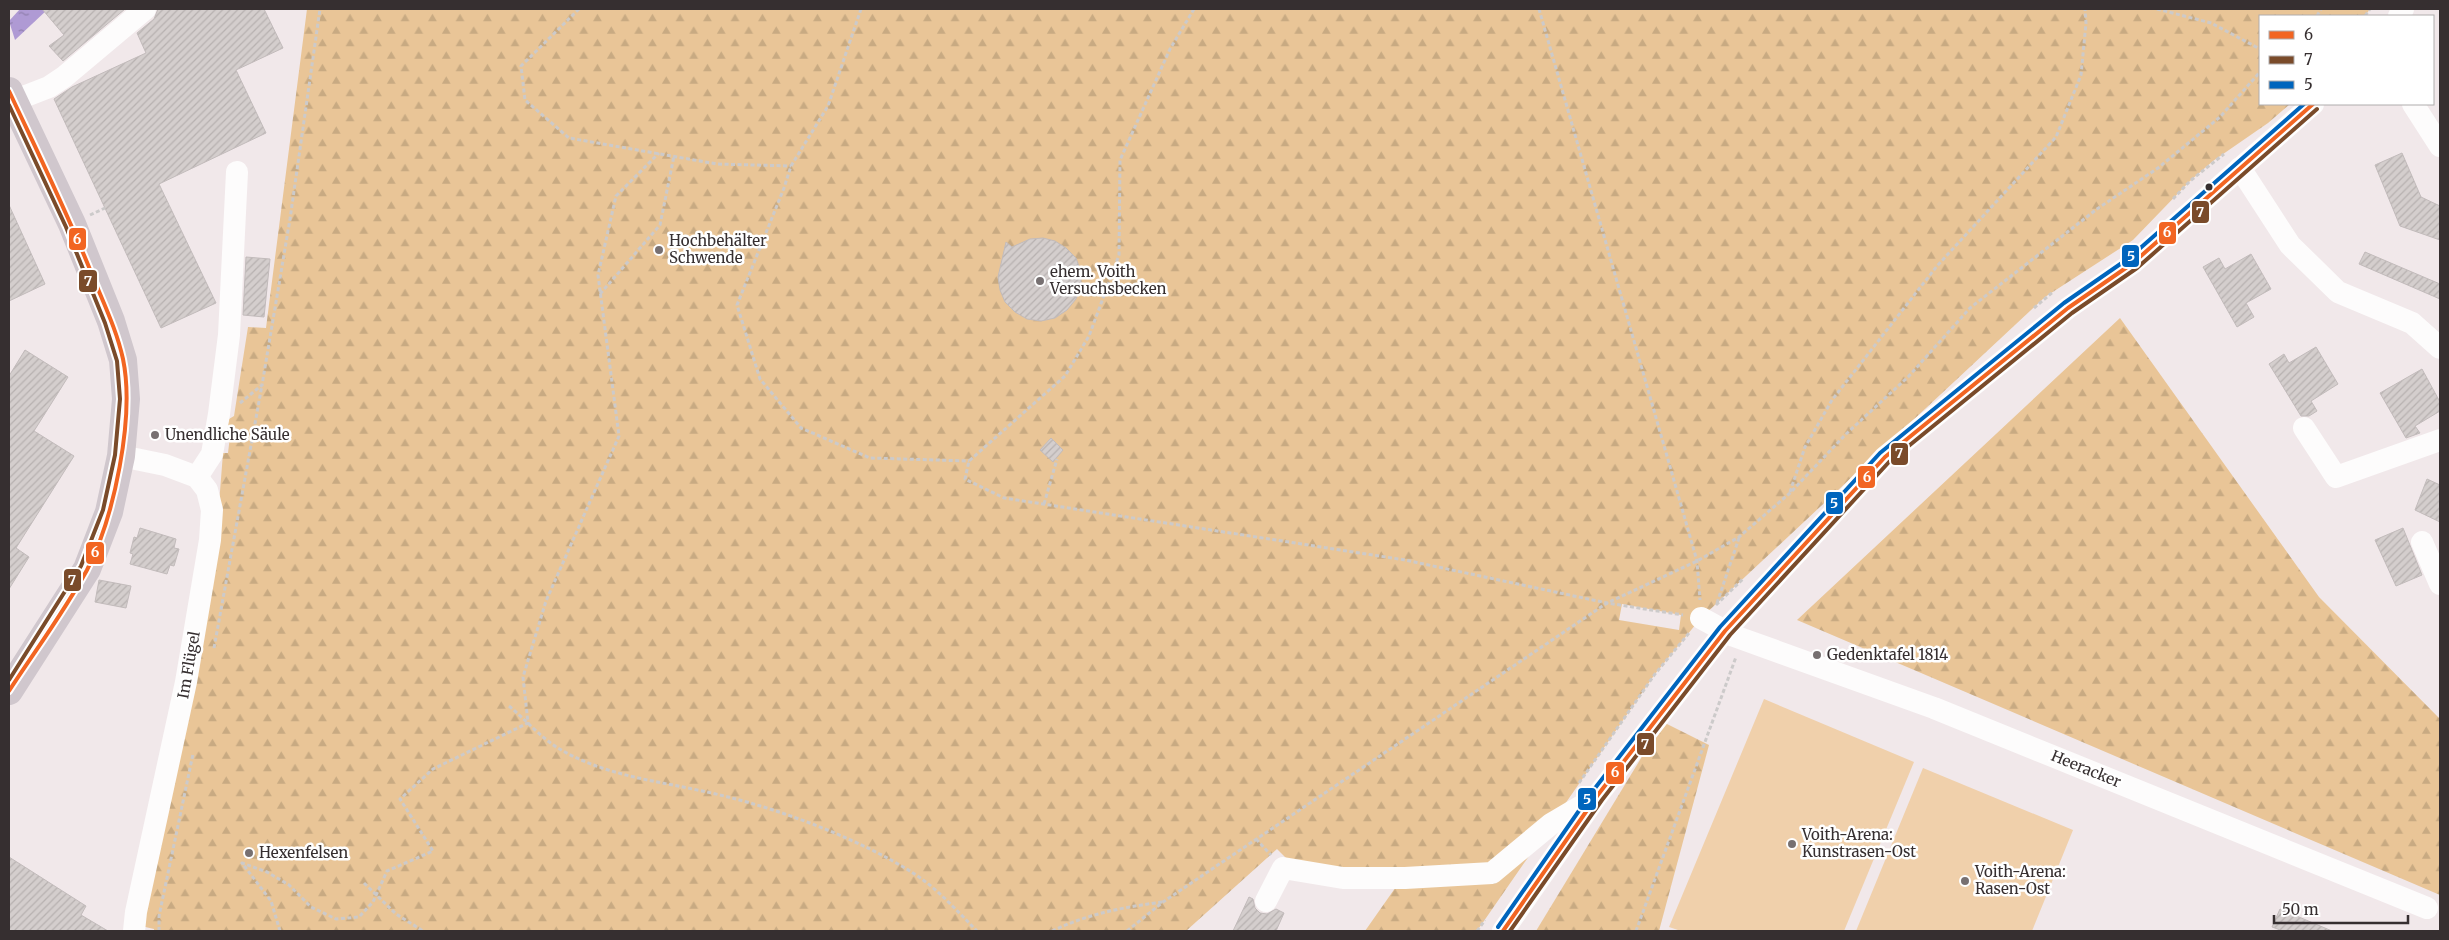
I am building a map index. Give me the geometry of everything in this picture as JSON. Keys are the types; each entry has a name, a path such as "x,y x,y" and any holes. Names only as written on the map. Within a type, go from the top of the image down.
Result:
{"main road":[{"path":"9,691 87,569 109,512 121,456 126,399 123,360 118,342 72,224 11,96"}],"street":[{"path":"11,96 49,87 145,9"},
{"path":"1495,924 1597,796 1885,457 2068,308 2134,263 2312,105"},
{"path":"2414,105 2440,146"},
{"path":"2240,168 2290,246 2338,292 2412,323 2440,348"},
{"path":"121,456 166,465 197,477 212,454 229,335 237,172"},
{"path":"2304,428 2336,477 2440,440"},
{"name":"Im Flügel","path":"134,931 136,912 186,682 210,540 210,498 197,477"},
{"path":"2422,542 2440,584"},
{"name":"Heeracker","path":"1709,611 1734,635 1934,708 2427,908"},
{"path":"1266,901 1283,868 1343,878 1404,878 1492,872 1551,824 1597,796"}],"path":[{"path":"219,414 232,411 262,385 290,219 320,9"},
{"path":"579,9 521,66 524,100 568,138 717,164 791,166"},
{"path":"861,9 828,106 791,166 737,305 760,379 801,428 870,458 969,461"},
{"path":"1194,9 1170,49 1120,160 1119,255 1089,336 1065,376 969,461 964,479 1004,498 1405,560 1607,603 1709,611"},
{"path":"1539,9 1698,561 1709,611"},
{"path":"1790,493 1805,447 1832,400 1937,266 2056,137 2081,75 2086,23 2085,9"},
{"path":"2157,9 2211,24 2259,48"},
{"path":"1127,931 1163,902 1607,603 1698,561 1739,537 1790,493 1846,434 1908,377 1970,308 2097,209 2158,168 2220,118 2259,73"},
{"path":"528,723 523,677 546,601 619,436 598,275 616,196 659,153"},
{"path":"600,294 660,225 674,156"},
{"path":"1044,504 1057,459"},
{"path":"1578,785 1655,674 1709,611 1739,537"},
{"path":"1636,931 1734,635"},
{"path":"509,706 557,747 600,768 728,797 790,816 850,840 913,873 942,897 977,931"},
{"path":"280,931 271,901 242,863 266,872 289,885 310,907 336,919 359,917 372,902 387,871 433,851 400,799 433,769 528,723"},
{"path":"364,883 396,914 423,931"},
{"path":"1052,931 1080,918 1123,907 1163,902"},
{"path":"1477,931 1495,924"}],"green space":[{"path":"307,9 2370,9 2366,15 2259,15 2259,105 2289,105 2268,123 2213,161 2190,181 2133,240 2045,297 1701,618 1655,674 1477,931 1365,931 1398,884 1301,873 1277,849 1186,931 154,931 154,929 141,926 217,530 223,453 228,453 230,436 225,435 229,419 234,416 248,327 266,328","holes":["1622,604 1681,615 1679,630 1619,620"]},
{"path":"2120,318 2319,597 2440,719 2440,895 1797,620"},
{"path":"1663,722 1709,745 1659,931 1536,931"}],"shaded area":[{"name":"Voith-Arena: Kunstrasen-Ost","path":"1764,699 1914,762 1844,931 1681,931 1669,927"},
{"name":"Voith-Arena: Rasen-Ost","path":"1923,768 2073,830 2032,931 1856,931"}],"water":[{"path":"20,9 48,9 15,40 9,21"}],"building":[{"path":"42,9 125,9 63,61 49,46 64,35"},
{"path":"158,9 264,9 283,48 236,70 266,133 159,184 216,303 161,328 54,99 72,87 146,53 137,33 154,19"},
{"path":"2402,153 2421,197 2440,206 2440,240 2400,226 2375,165"},
{"path":"9,205 45,284 9,301"},
{"name":"ehem. Voith Versuchsbecken","path":"1043,238 1055,241 1076,258 1081,272 1081,286 1076,299 1067,310 1055,318 1041,321 1027,319 1015,312 1005,302 1000,290 998,277 1006,242 1012,247 1030,239"},
{"path":"2365,252 2440,284 2440,299 2359,264"},
{"path":"2251,254 2271,289 2246,303 2254,317 2237,327 2203,267 2219,258 2225,269"},
{"path":"246,257 270,259 264,317 243,315"},
{"path":"2316,347 2338,384 2311,401 2317,411 2309,416 2301,416 2269,364 2284,354 2289,363"},
{"path":"25,350 68,377 34,431 74,456 16,548 29,557 9,589 9,376"},
{"path":"2422,369 2440,402 2440,411 2415,426 2420,433 2406,438 2380,393"},
{"path":"1051,438 1063,450 1053,462 1040,450"},
{"path":"2427,479 2440,485 2440,522 2415,510"},
{"path":"140,528 176,539 174,548 179,549 174,566 170,565 167,574 130,564 133,554 130,553 134,537 137,538"},
{"path":"2403,528 2422,575 2396,586 2375,540"},
{"path":"99,580 131,586 126,608 95,602"},
{"path":"9,857 86,906 81,915 108,931 9,931"},
{"path":"1249,897 1253,899 1255,908 1260,913 1267,914 1276,909 1284,913 1276,931 1233,931"},
{"path":"2280,909 2332,931 2283,931 2272,927"}],"transit line":[{"name":"6","path":"9,91 106,307 123,359 126,383 124,438 120,467 106,523 97,548 69,601 9,691"},
{"name":"7","path":"9,105 66,227 105,323 117,361 120,399 115,455 103,510 81,566 9,680"},
{"name":"5","path":"1498,927 1592,792 1720,627 1880,453 2064,303 2129,258 2303,105"},
{"name":"6","path":"1503,931 1597,796 1725,631 1885,457 2068,308 2133,263 2312,105"},
{"name":"7","path":"1510,931 1602,800 1730,635 1889,462 2072,313 2137,268 2317,109"}],"place":[{"name":"Hochbehälter Schwende","path":"659,250"},
{"name":"ehem. Voith Versuchsbecken","path":"1040,281"},
{"name":"Unendliche Säule","path":"155,435"},
{"name":"Gedenktafel 1814","path":"1817,655"},
{"name":"Voith-Arena: Kunstrasen-Ost","path":"1792,844"},
{"name":"Hexenfelsen","path":"249,853"},
{"name":"Voith-Arena: Rasen-Ost","path":"1965,881"}]}
